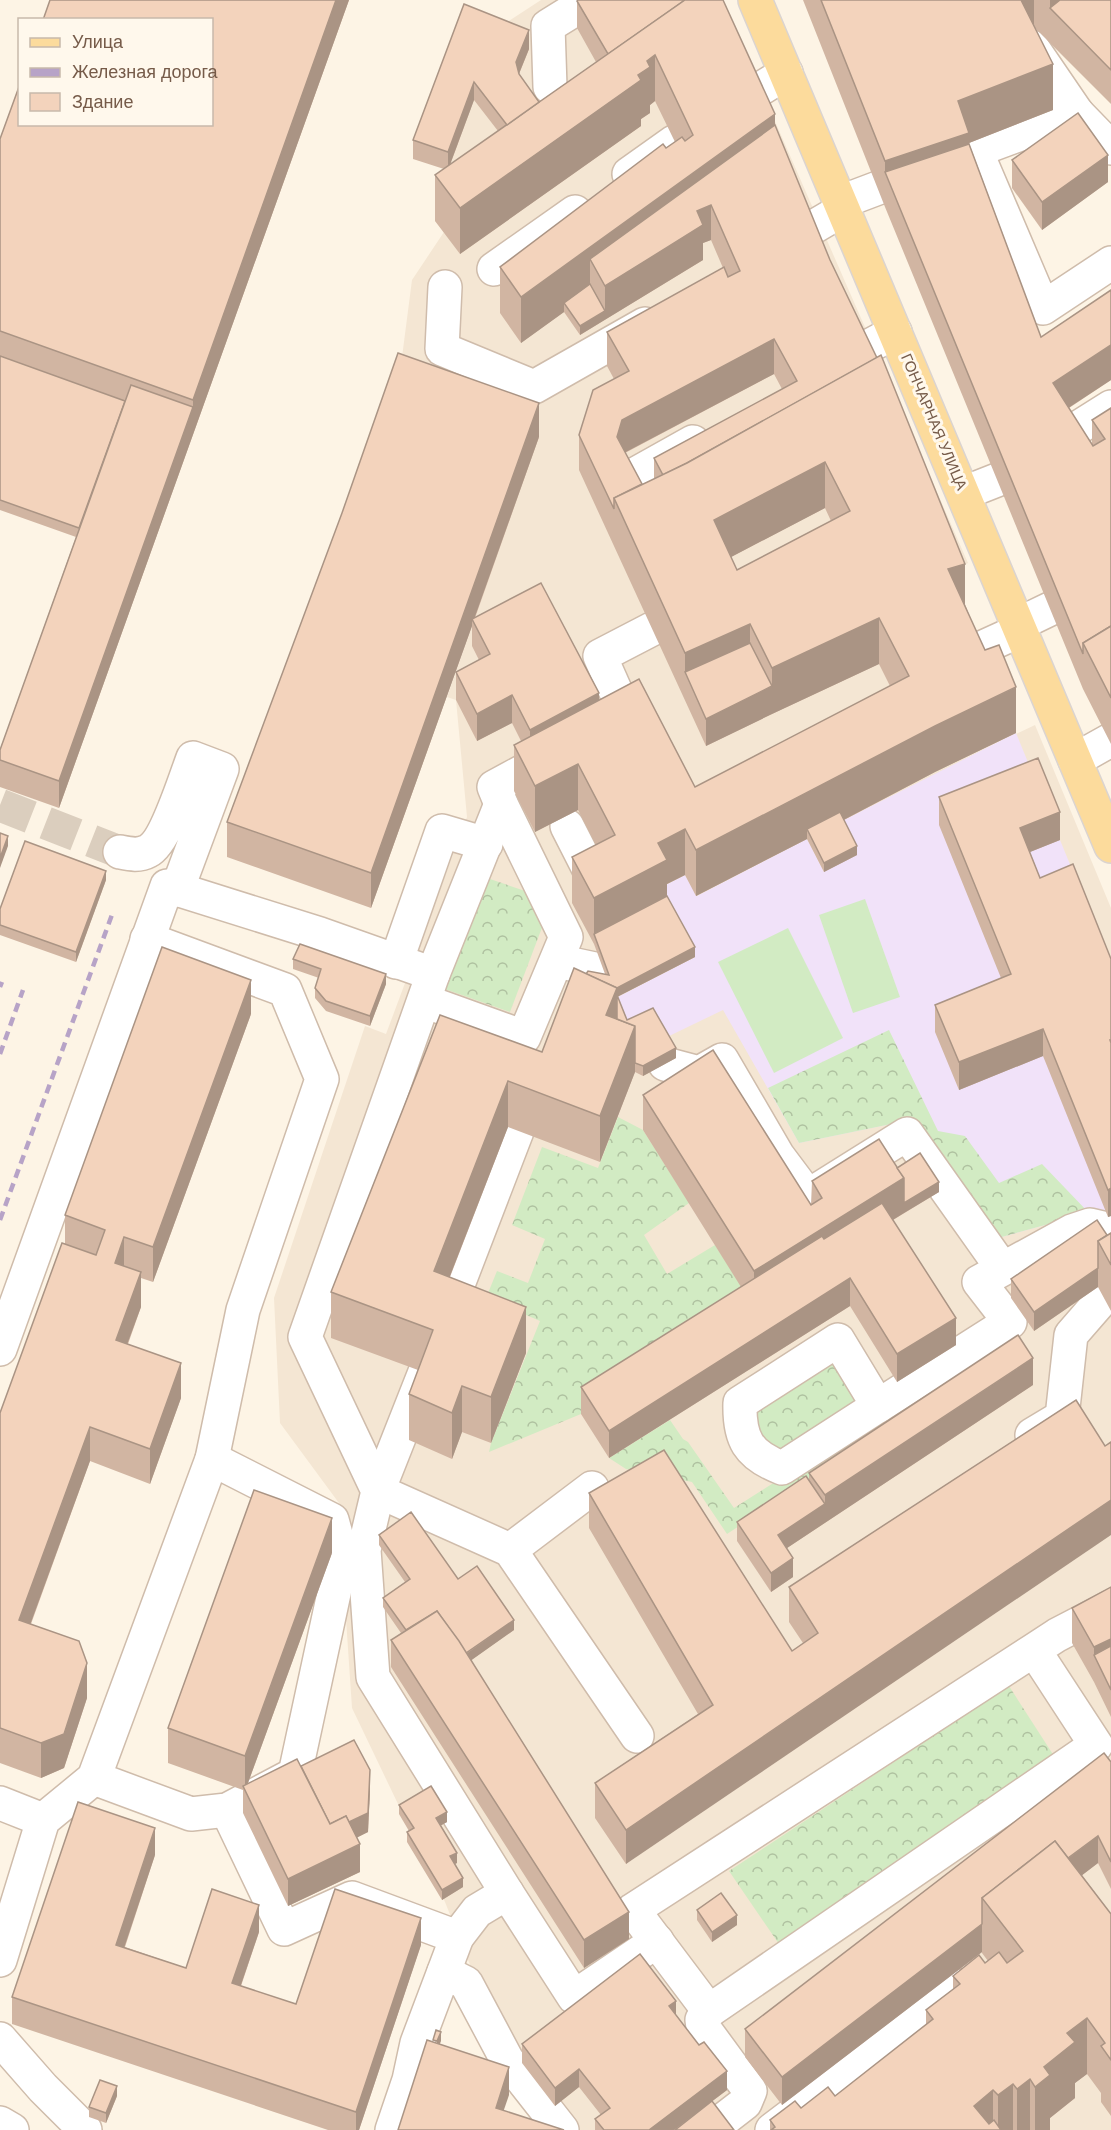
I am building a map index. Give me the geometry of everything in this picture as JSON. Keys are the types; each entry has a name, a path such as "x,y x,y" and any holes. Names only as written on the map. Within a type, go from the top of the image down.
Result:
{"main road":[{"name":"ГОНЧАРНАЯ УЛИЦА","path":"755,0 896,332 949,484 1020,627 1111,846"}],"lane":[{"path":"550,87 548,26 590,0"},
{"path":"1032,47 1077,113 1111,148"},
{"path":"747,97 786,73"},
{"path":"1077,113 969,154 1043,308 1111,263"},
{"path":"494,269 674,142"},
{"path":"805,232 842,206 878,188"},
{"path":"445,287 442,349 534,387 675,307"},
{"path":"858,352 896,332"},
{"path":"1065,436 1111,407"},
{"path":"634,475 714,431"},
{"path":"949,484 997,480"},
{"path":"966,655 1050,609"},
{"path":"588,738 627,717 600,656 652,629"},
{"path":"1075,760 1109,741"},
{"path":"120,852 135,855 148,851 158,843 193,758 222,769 177,890"},
{"path":"541,1061 557,991 566,937 494,787 543,762"},
{"path":"501,804 429,988 305,1337 378,1491 510,1550 637,1736"},
{"path":"396,962 442,831 486,844"},
{"path":"0,1349 167,886 320,934 396,962 429,988 524,1037 557,991 604,971"},
{"path":"0,1960 43,1820 94,1778 212,1459 243,1310 322,1079 285,990 147,939"},
{"path":"665,1064 699,1072 722,1060 778,1156 808,1196 907,1134 1002,1268"},
{"path":"444,1321 517,1131"},
{"path":"878,1406 1010,1322 979,1282 1072,1231 1090,1225 1111,1230"},
{"path":"1003,1454 1062,1417 1071,1335 1104,1297"},
{"path":"424,1372 378,1491 364,1550 373,1677 574,1997 657,1941"},
{"path":"94,1778 191,1814 226,1810 295,1774 342,1556 332,1520 212,1459"},
{"path":"510,1550 592,1488"},
{"path":"709,2011 633,1910 1057,1635 1111,1607"},
{"path":"710,2130 745,2103 750,2091 703,2027 702,2020 709,2011 1096,1745 1034,1650"},
{"path":"0,1803 43,1820"},
{"path":"226,1810 284,1929 352,1898 457,1937"},
{"path":"392,2130 410,2080 417,2043 457,1937 477,1911 507,1893"},
{"path":"444,1972 466,1983 507,2060 562,2130"},
{"path":"772,2130 972,1977"},
{"path":"0,2039 43,2088 85,2130"},
{"path":"370,2130 391,2074 417,2043"},
{"path":"0,2123 12,2130"}],"shaded area":[{"path":"541,0 722,0 968,563 857,617 935,772 1035,725 1111,908 1111,2130 536,2130 445,1902 352,1708 344,1589 352,1568 350,1518 280,1423 274,1298 365,1026 386,1034 467,817 456,700 447,697 538,438 398,388 412,280 444,232 435,221 446,212 437,199 501,26"},
{"path":"1016,733 1111,964 1111,1216 1089,1213 991,1240 906,1121 799,1143 723,1010 665,1038 627,1029 614,999 695,957 658,889 685,875 697,896 807,839 824,872 840,822"}],"green space":[{"path":"484,877 534,894 543,925 510,1012 439,987"},
{"path":"865,899 900,997 853,1013 819,915"},
{"path":"788,928 843,1038 774,1073 718,962"},
{"path":"889,1030 938,1131 965,1136 999,1183 1042,1164 1089,1213 991,1240 906,1121 799,1143 768,1088"},
{"path":"618,1117 643,1130 689,1203 644,1235 667,1274 715,1245 754,1306 581,1414 489,1452 540,1321 486,1298 497,1271 528,1283 545,1239 512,1225 542,1147 598,1168"},
{"path":"833,1356 863,1405 787,1455 759,1439 755,1406"},
{"path":"920,1390 928,1402 727,1534 692,1482 626,1469 609,1458 670,1420 734,1508"},
{"path":"1009,1686 1054,1756 781,1947 729,1871"}],"building":[{"path":"50,0 336,0 193,400 0,331 0,139 18,90 18,126 213,126 213,18 44,18"},
{"path":"578,0 685,0 608,54"},
{"path":"685,0 723,0 775,114 521,297 500,267 663,144 666,148 682,137 685,141 693,135 655,55 647,61 650,67 638,75 641,80 460,208 435,175"},
{"path":"821,0 1021,0 1053,64 958,101 969,133 885,161"},
{"path":"1060,0 1111,0 1111,70 1050,8"},
{"path":"464,4 529,30 516,62 519,74 539,102 507,125 474,82 448,152 413,140"},
{"path":"1078,113 1108,155 1042,202 1012,160"},
{"path":"775,125 830,260 877,358 663,475 654,458 797,381 774,339 622,420 617,437 642,484 614,498 614,509 579,435 593,390 629,371 607,332 724,267 728,277 740,271 711,205 697,211 703,225 605,286 590,259"},
{"path":"969,144 1041,337 1111,290 1111,345 1053,383 1093,446 1105,439 1092,420 1111,408 1111,626 1083,643 1083,654 885,172"},
{"path":"590,284 605,311 580,326 564,303"},
{"path":"398,353 539,403 371,873 227,822 342,513"},
{"path":"881,355 965,564 948,569 985,650 999,645 1016,687 935,726 696,850 685,829 658,843 667,860 594,898 572,857 615,835 578,764 535,786 514,745 639,679 695,787 909,676 879,618 772,668 750,624 685,653 614,498 687,463","holes":["825,462 850,511 737,570 714,520"]},
{"path":"0,356 125,401 79,528 0,500"},
{"path":"131,385 193,407 59,781 0,760 0,750"},
{"path":"541,583 599,693 530,730 512,695 477,714 456,672 490,654 472,619"},
{"path":"1111,626 1111,698 1083,643"},
{"path":"750,643 772,686 706,719 685,672"},
{"path":"1038,758 1060,812 1020,828 1040,878 1073,864 1111,959 1111,1188 1108,1190 1043,1029 959,1062 935,1005 1011,974 939,797"},
{"path":"840,812 857,846 824,863 807,829"},
{"path":"0,833 8,836 0,858"},
{"path":"25,841 106,871 76,952 0,925 0,909"},
{"path":"667,896 695,947 617,988 586,974 588,971 609,975 594,934"},
{"path":"300,944 386,974 370,1016 326,1001 315,988 321,969 293,959"},
{"path":"162,947 251,980 153,1247 124,1237 115,1263 141,1272 116,1340 181,1363 150,1449 90,1427 19,1620 79,1641 87,1663 64,1734 41,1743 0,1728 0,1413 62,1243 96,1255 105,1230 65,1215"},
{"path":"574,968 617,988 606,1015 635,1026 600,1116 508,1081 434,1271 526,1307 491,1397 462,1386 452,1413 409,1394 433,1330 331,1292 440,1015 542,1052"},
{"path":"617,995 627,1020 653,1008 676,1048 643,1066 635,1063 635,1026 617,1019"},
{"path":"713,1050 811,1205 822,1198 812,1181 879,1139 904,1178 754,1271 643,1095"},
{"path":"920,1153 939,1182 904,1203 904,1178 897,1168"},
{"path":"882,1203 956,1318 897,1354 850,1278 609,1431 581,1387 822,1236 824,1239"},
{"path":"1097,1220 1107,1235 1098,1241 1098,1268 1034,1312 1011,1279"},
{"path":"1111,1233 1111,1265 1098,1241"},
{"path":"1018,1335 1033,1358 825,1495 809,1473"},
{"path":"1076,1400 1105,1446 1111,1442 1111,1500 626,1830 595,1783 713,1705 589,1493 664,1450 792,1651 818,1633 789,1587"},
{"path":"806,1476 825,1504 778,1535 793,1558 771,1573 737,1522"},
{"path":"254,1490 332,1518 245,1756 168,1728"},
{"path":"411,1512 458,1579 477,1566 514,1620 466,1653 437,1611 406,1630 383,1598 410,1579 379,1535"},
{"path":"1111,1587 1111,1639 1094,1647 1072,1608"},
{"path":"437,1611 459,1641 629,1912 584,1940 391,1640"},
{"path":"1111,1646 1111,1690 1094,1655"},
{"path":"354,1740 370,1770 368,1813 349,1822 346,1816 330,1824 301,1766"},
{"path":"1104,1753 1111,1762 1111,1862 1098,1836 1068,1858 1055,1841 982,1898 982,1924 782,2077 745,2029"},
{"path":"297,1759 330,1824 346,1816 360,1844 288,1879 243,1786"},
{"path":"431,1786 447,1812 436,1818 457,1853 450,1856 463,1878 442,1890 407,1832 414,1828 399,1805"},
{"path":"78,1802 155,1828 116,1945 186,1968 212,1889 259,1905 232,1983 296,2004 335,1889 421,1918 356,2112 12,1997"},
{"path":"1055,1841 1111,1914 1111,2060 1101,2046 1105,2043 1087,2018 1067,2033 1075,2042 1044,2067 1050,2075 1035,2087 1030,2079 1017,2089 1013,2084 998,2095 993,2090 974,2106 989,2124 994,2120 1001,2130 771,2130 775,2127 770,2120 795,2101 801,2108 828,2087 835,2096 933,2019 926,2010 960,1984 953,1976 979,1955 985,1963 999,1952 1007,1963 1023,1951 982,1898"},
{"path":"721,1893 737,1915 712,1932 697,1910"},
{"path":"640,1954 676,2001 669,2006 699,2045 704,2042 727,2071 649,2130 604,2130 595,2119 610,2108 579,2069 555,2088 522,2044"},
{"path":"436,2030 441,2032 437,2041 433,2040"},
{"path":"427,2040 509,2067 496,2108 564,2130 398,2130"},
{"path":"100,2080 117,2086 106,2113 89,2107"},
{"path":"712,2101 734,2130 675,2130"}],"tunnel":[{"path":"0,805 120,852"}],"railway":[{"path":"0,1220 113,912"},
{"path":"0,987 2,982"},
{"path":"0,1054 23,990"}]}
